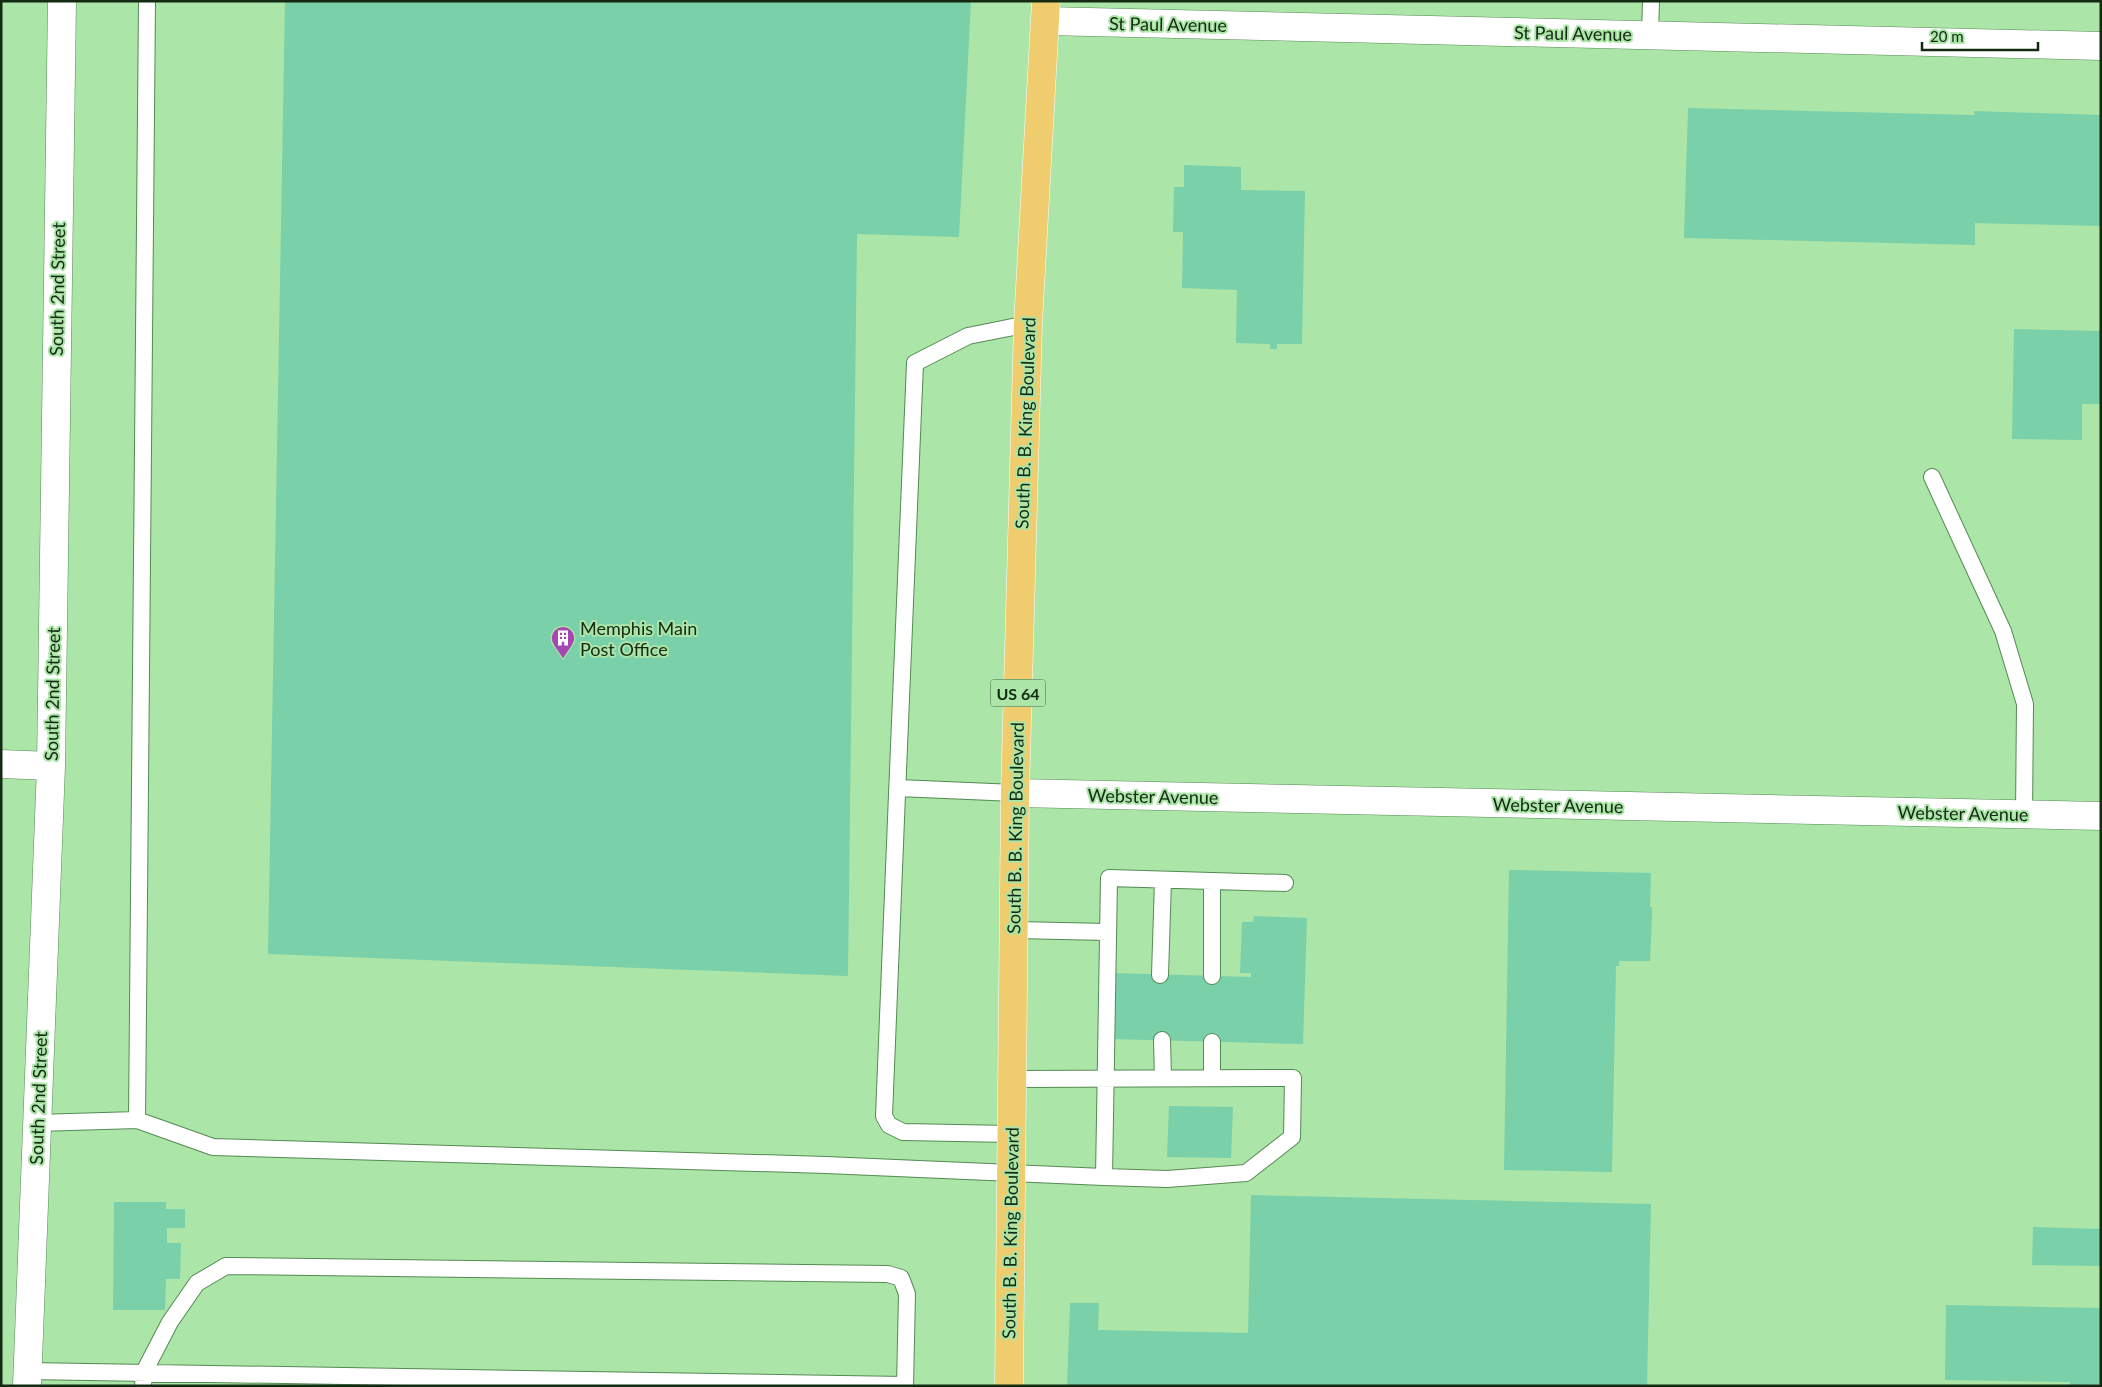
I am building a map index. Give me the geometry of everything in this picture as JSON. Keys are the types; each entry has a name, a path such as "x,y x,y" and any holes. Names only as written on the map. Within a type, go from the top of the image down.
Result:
{"main road":[{"name":"South B. B. King Boulevard","path":"1008,1386 1015,793 1028,324 1046,11"}],"street":[{"name":"South 2nd Street","path":"27,1378 51,766 62,1"},
{"name":"St Paul Avenue","path":"1046,11 1650,35 2101,46"},
{"path":"1,764 51,766"},
{"name":"Webster Avenue","path":"1015,793 2101,816"}],"lane":[{"path":"137,1120 147,1"},
{"path":"1650,35 1651,1"},
{"path":"1011,1134 903,1132 889,1125 884,1116 898,788 902,618 914,364 968,336 1028,324"},
{"path":"1932,477 2003,631 2024,704 2024,815"},
{"path":"898,788 1015,793"},
{"path":"1104,1177 1109,878 1285,883"},
{"path":"1160,975 1163,880"},
{"path":"1212,881 1212,976"},
{"path":"1013,930 1108,932"},
{"path":"1162,1040 1163,1078"},
{"path":"1212,1042 1212,1078"},
{"path":"37,1123 137,1120 213,1147 1011,1172 1167,1179 1246,1173 1292,1137 1293,1078 1012,1079"},
{"path":"27,1378 143,1379 905,1385 907,1294 901,1278 888,1274 226,1266 197,1283 170,1322 143,1379"}],"building":[{"name":"Memphis Main Post Office","path":"285,1 971,1 959,237 857,234 848,976 268,954"},
{"path":"1688,108 1974,115 1974,111 2101,115 2101,226 1975,223 1975,245 1684,238"},
{"path":"1184,165 1241,167 1241,190 1305,191 1302,344 1277,344 1277,349 1270,349 1270,344 1236,343 1237,290 1182,288 1183,232 1173,232 1174,187 1184,187"},
{"path":"2014,329 2101,331 2101,404 2082,404 2082,440 2012,439"},
{"path":"1509,870 1651,873 1650,961 1619,961 1619,966 1616,966 1612,1172 1504,1170"},
{"path":"1254,916 1307,918 1303,1044 1111,1039 1113,973 1251,977 1251,973 1240,973 1242,922 1253,922"},
{"path":"1169,1106 1233,1107 1231,1158 1167,1157"},
{"path":"1251,1195 1651,1204 1647,1386 1067,1386 1070,1303 1099,1303 1098,1330 1248,1333"},
{"path":"114,1202 166,1202 166,1209 185,1209 185,1228 167,1228 167,1243 181,1243 180,1279 166,1279 165,1310 113,1310"},
{"path":"2033,1227 2101,1229 2101,1266 2032,1265"},
{"path":"1946,1305 2101,1308 2101,1384 2070,1386 2070,1382 1945,1380"}],"place":[{"name":"Memphis Main Post Office","path":"563,659"}]}
